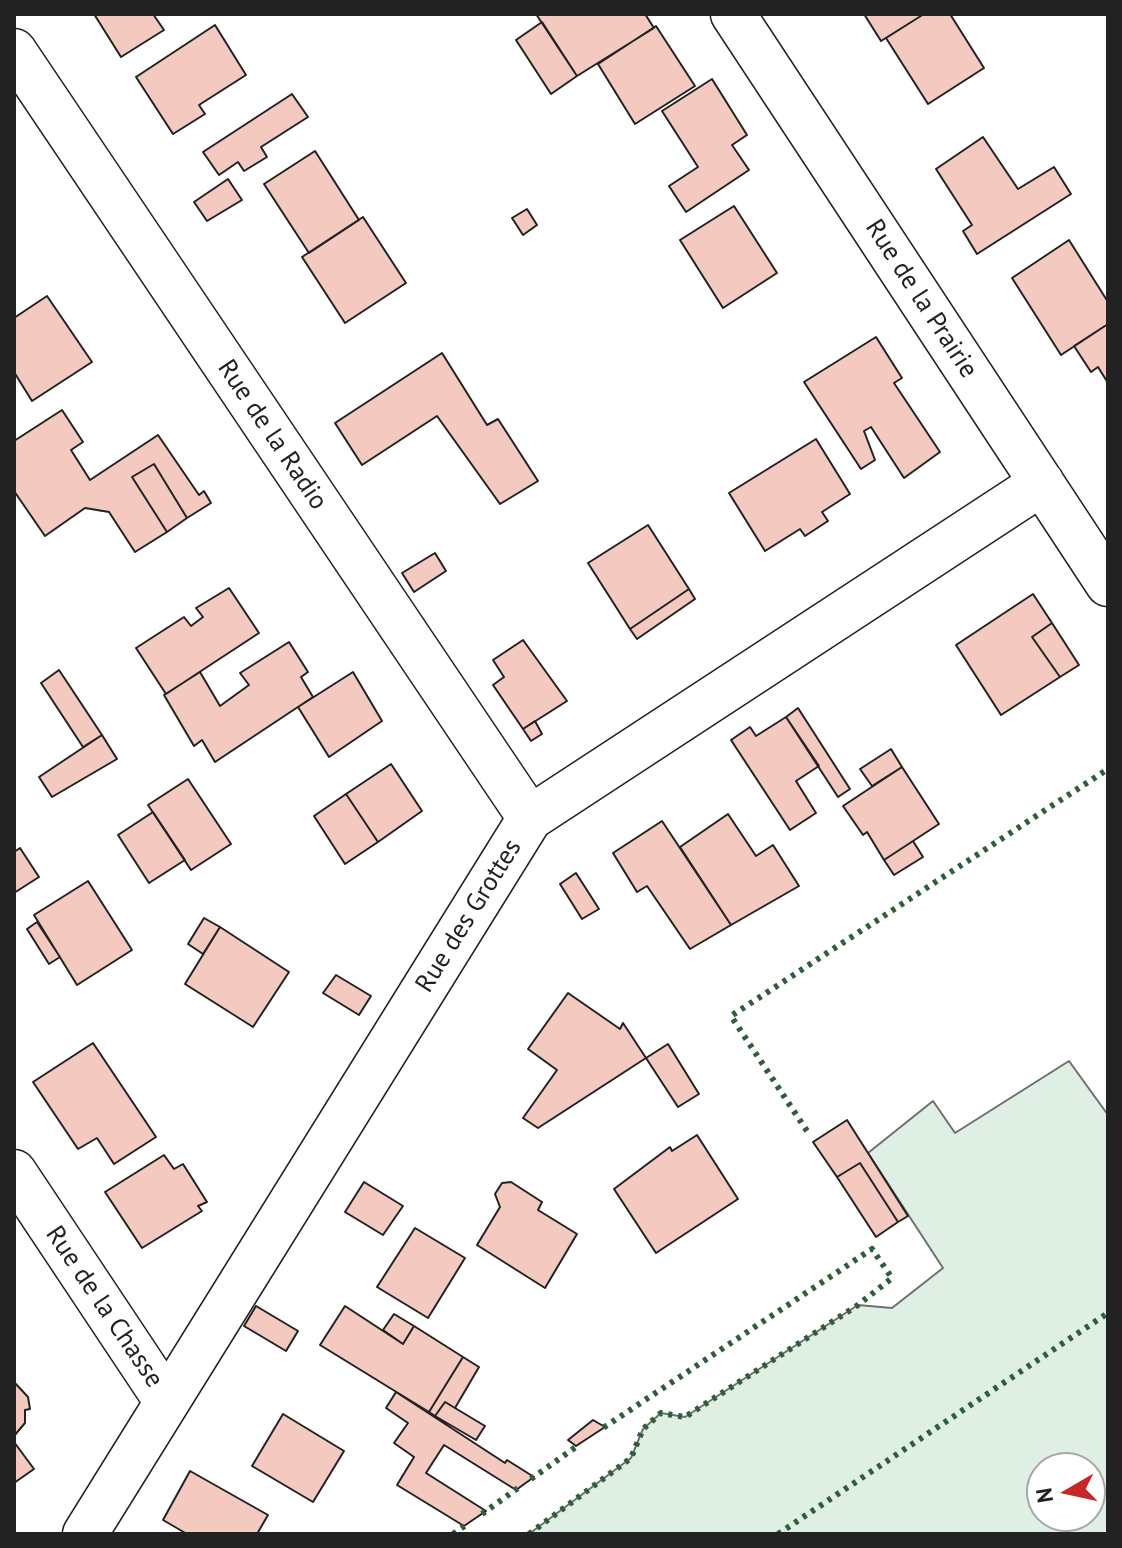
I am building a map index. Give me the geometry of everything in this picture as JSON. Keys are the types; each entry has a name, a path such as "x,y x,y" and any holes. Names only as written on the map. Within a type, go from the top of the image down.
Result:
{"street":[{"name":"Rue de la Prairie","path":"733,14 1108,584"},
{"name":"Rue de la Radio","path":"14,51 530,818"},
{"name":"Rue des Grottes","path":"85,1534 530,818 1042,483"},
{"name":"Rue de la Chasse","path":"14,1172 167,1402"}],"green space":[{"path":"1069,1061 1108,1115 1108,1534 529,1534 631,1458 643,1429 661,1413 685,1417 858,1305 892,1308 943,1268 868,1153 933,1101 955,1133"}],"building":[{"path":"94,14 153,14 164,30 121,57"},
{"path":"536,14 645,14 654,28 577,76"},
{"path":"864,14 924,14 881,41"},
{"path":"924,14 950,14 984,68 928,104 886,38"},
{"path":"542,22 577,76 551,94 516,40"},
{"path":"215,25 246,75 199,105 205,114 173,134 136,77"},
{"path":"656,26 695,86 635,124 598,64"},
{"path":"712,79 747,135 732,145 749,170 686,212 669,186 698,167 662,111"},
{"path":"292,94 308,117 261,147 267,157 244,171 238,162 219,175 203,152"},
{"path":"983,137 1018,189 1054,167 1071,194 977,254 963,231 972,225 936,169"},
{"path":"315,151 359,220 309,253 264,184"},
{"path":"228,179 242,200 207,221 194,202"},
{"path":"734,206 777,273 723,308 680,240"},
{"path":"527,209 537,225 523,235 512,218"},
{"path":"363,217 406,283 345,323 302,257"},
{"path":"1069,240 1108,302 1108,324 1061,355 1012,278"},
{"path":"47,296 92,362 32,401 14,372 14,318"},
{"path":"1108,324 1108,383 1098,367 1091,372 1074,346"},
{"path":"876,337 902,378 894,383 940,452 904,478 871,427 864,431 875,460 861,469 804,382"},
{"path":"442,353 487,425 498,419 538,481 500,504 437,416 362,465 335,423"},
{"path":"62,410 83,442 71,450 90,480 158,435 199,495 204,491 211,503 187,518 154,464 132,477 167,532 135,552 109,512 85,508 45,536 14,491 14,441"},
{"path":"816,439 850,494 822,512 828,521 805,536 800,529 765,551 729,493"},
{"path":"154,464 187,518 167,532 132,477"},
{"path":"648,525 689,589 630,629 588,563"},
{"path":"435,553 446,571 414,592 402,573"},
{"path":"229,588 259,633 166,694 136,648 184,617 191,626 203,617 196,608"},
{"path":"689,589 695,599 637,639 630,629"},
{"path":"1033,594 1052,623 1032,637 1060,677 1001,715 956,645"},
{"path":"1052,623 1079,665 1060,677 1032,637"},
{"path":"523,640 567,701 523,729 493,685 504,677 493,660"},
{"path":"289,642 308,672 301,677 313,697 215,762 202,740 194,746 164,695 200,672 220,706 249,685 240,673"},
{"path":"59,670 102,735 83,747 41,683"},
{"path":"353,672 382,721 329,757 298,707"},
{"path":"798,708 850,789 838,797 786,717"},
{"path":"786,717 819,766 796,781 816,813 790,830 731,740 750,727 756,736"},
{"path":"535,721 542,734 531,741 523,729"},
{"path":"102,735 117,759 52,797 39,777"},
{"path":"891,749 902,767 872,786 860,769"},
{"path":"391,764 422,811 378,842 346,794"},
{"path":"902,767 939,824 884,860 867,832 863,835 843,806"},
{"path":"188,779 231,844 191,870 148,805"},
{"path":"346,794 378,842 345,864 314,816"},
{"path":"153,812 185,860 149,883 118,835"},
{"path":"728,814 756,856 773,845 799,886 731,925 680,847"},
{"path":"662,821 731,925 690,949 647,886 637,892 613,853"},
{"path":"913,841 923,857 894,875 884,860"},
{"path":"20,848 39,877 14,893 14,852"},
{"path":"576,873 599,909 582,919 560,884"},
{"path":"88,881 132,950 77,985 34,915"},
{"path":"204,918 220,927 203,954 188,944"},
{"path":"37,922 60,957 49,964 27,929"},
{"path":"220,927 289,972 253,1027 185,984"},
{"path":"336,975 371,996 359,1015 323,993"},
{"path":"568,993 620,1029 623,1023 646,1058 538,1128 523,1118 557,1070 528,1049"},
{"path":"93,1043 156,1137 114,1164 97,1138 78,1149 33,1082"},
{"path":"668,1044 699,1094 678,1107 646,1058"},
{"path":"847,1120 908,1216 898,1222 860,1163 837,1177 813,1142"},
{"path":"697,1135 738,1199 656,1253 614,1189 670,1147 672,1151"},
{"path":"164,1155 174,1169 183,1164 207,1202 198,1206 202,1211 142,1248 105,1192"},
{"path":"860,1163 898,1222 876,1237 837,1177"},
{"path":"364,1182 403,1206 383,1235 345,1212"},
{"path":"511,1182 542,1202 538,1210 577,1234 545,1288 477,1245 500,1207 495,1194 502,1183"},
{"path":"415,1228 465,1258 428,1318 377,1287"},
{"path":"256,1306 298,1331 286,1351 244,1326"},
{"path":"345,1306 403,1344 414,1326 463,1357 429,1412 320,1345"},
{"path":"394,1314 414,1326 403,1344 383,1330"},
{"path":"463,1357 479,1367 455,1408 445,1402 435,1416 429,1412"},
{"path":"14,1382 28,1397 30,1409 25,1410 25,1423 14,1436"},
{"path":"396,1392 505,1463 507,1460 534,1477 516,1490 444,1445 426,1473 486,1511 464,1526 397,1485 414,1457 394,1443 408,1423 386,1408"},
{"path":"445,1402 485,1426 476,1440 435,1416"},
{"path":"283,1414 344,1451 313,1502 252,1466"},
{"path":"593,1420 605,1427 576,1446 568,1440"},
{"path":"14,1442 34,1469 14,1483"},
{"path":"190,1471 268,1515 257,1534 187,1534 163,1520"}],"hedge":[{"path":"807,1131 731,1016 1108,769"},
{"path":"529,1534 631,1458 643,1429 661,1413 685,1417 858,1305 892,1278 872,1249 603,1428"},
{"path":"778,1534 1108,1313"},
{"path":"531,1479 580,1444"},
{"path":"482,1514 518,1488"},
{"path":"453,1534 466,1525"}]}
